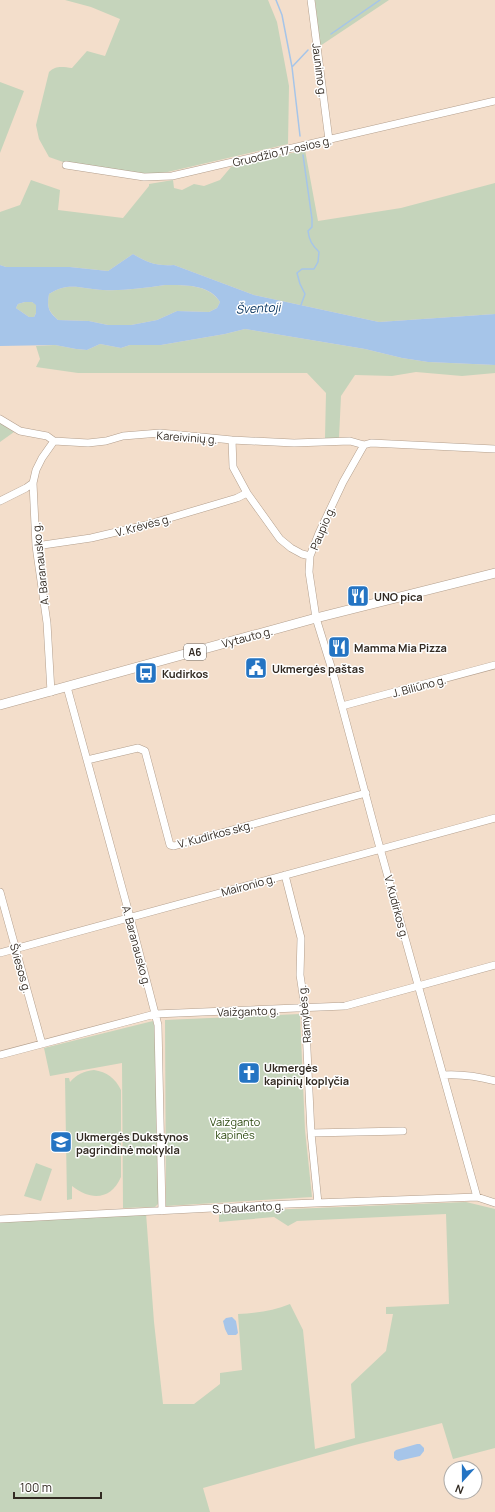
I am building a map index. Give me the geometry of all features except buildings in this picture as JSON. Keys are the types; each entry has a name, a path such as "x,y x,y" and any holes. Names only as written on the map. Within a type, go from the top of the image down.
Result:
{"main road":[{"name":"Vytauto g.","path":"0,705 316,618 495,574"}],"street":[{"name":"Jaunimo g.","path":"311,0 329,140"},
{"name":"Gruodžio 17-osios g.","path":"66,165 154,178 172,176 495,102"},
{"name":"Kareivinių g.","path":"0,420 20,431 47,436 54,441 88,443 106,441 123,436 160,433 232,440 233,467 247,493 280,539 291,548 302,554 310,556"},
{"path":"232,440 294,443 350,441 364,445 372,443 495,449"},
{"name":"A. Baranausko g.","path":"51,692 47,623 36,546 33,483 36,470 42,458 54,441"},
{"name":"Paupio g.","path":"316,618 309,572 310,556 332,504 364,445"},
{"path":"0,501 33,483"},
{"name":"V. Krėvės g.","path":"36,546 91,538 146,525 237,498 247,493"},
{"name":"V. Kudirkos g.","path":"316,618 342,706 477,1197"},
{"name":"J. Biliūno g.","path":"342,706 495,665"},
{"name":"A. Baranausko g.","path":"67,687 158,1025 162,1211"},
{"name":"V. Kudirkos skg.","path":"87,760 138,748 145,750 170,846 366,793"},
{"name":"Maironio g.","path":"0,953 495,818"},
{"name":"Ramybės g.","path":"285,875 301,938 300,975 304,1008 311,1133 318,1203"},
{"name":"Šviesos g.","path":"0,892 42,1044"},
{"name":"Vaižganto g.","path":"0,1055 156,1014 345,1006 495,965"},
{"path":"443,1075 456,1074 477,1076 495,1081"},
{"path":"311,1133 403,1131"},
{"name":"S. Daukanto g.","path":"0,1220 42,1216 477,1197 495,1203"}],"green space":[{"path":"65,0 268,0 277,22 289,86 288,144 159,174 66,163 49,157 39,139 36,125 49,72 57,67 72,68 87,51 105,56 120,19 91,7"},
{"path":"315,0 389,0 320,46"},
{"path":"0,82 24,91 0,153"},
{"path":"305,150 318,221 401,208 495,183 495,314 379,322 254,295 174,265 152,263 133,254 108,271 70,267 6,267 0,265 0,212 20,205 31,180 60,190 58,210 123,218 149,186 149,184 173,180 174,188 182,190 194,184 204,186 220,180 231,167"},
{"path":"165,285 187,286 203,289 215,296 220,302 217,308 209,312 177,311 157,320 131,325 108,325 89,321 58,320 52,314 48,306 49,294 63,288 76,287 119,290"},
{"path":"32,302 37,305 34,317 29,317 16,308 18,304"},
{"path":"245,329 365,349 402,358 428,362 495,365 495,373 462,376 416,372 392,376 355,375 341,396 339,438 325,438 326,393 307,373 78,373 36,367 40,359 36,346 55,345 87,350 100,344 121,348 130,345 161,345"},
{"path":"0,423 14,432 0,442"},
{"name":"Vaižganto kapinės","path":"300,1014 305,1130 312,1197 166,1206 165,1020"},
{"path":"153,1021 155,1029 159,1203 155,1207 123,1208 122,1063 50,1076 44,1048"},
{"path":"94,1070 103,1072 110,1076 121,1090 121,1177 117,1185 112,1190 100,1196 86,1194 72,1186 72,1199 67,1200 65,1078 69,1078 70,1082 81,1073"},
{"path":"36,1163 52,1169 41,1201 24,1196"},
{"path":"466,1202 495,1209 495,1448 453,1459 442,1423 355,1445 203,1488 210,1512 0,1512 0,1219 146,1213 154,1322 163,1404 194,1404 220,1384 220,1373 242,1370 238,1314 264,1311 290,1304 303,1330 315,1449 355,1438 351,1384 386,1351 393,1314 386,1314 386,1307 449,1304 446,1214 297,1221 288,1226 274,1217 219,1222 219,1212"}],"water":[{"name":"Šventoji","path":"133,254 152,263 174,265 254,295 379,322 495,314 495,365 428,362 402,358 365,349 245,329 161,345 130,345 121,348 100,344 87,350 55,345 0,346 0,265 6,267 70,267 108,271","holes":["165,285 188,286 203,289 216,296 220,302 217,308 209,312 177,311 157,320 131,325 108,325 89,321 58,320 50,312 48,306 49,294 63,288 76,287 119,290","32,302 36,305 36,313 34,317 29,317 16,308 18,304"]},
{"path":"232,1317 236,1321 238,1333 236,1335 228,1335 223,1321 226,1318"},
{"path":"420,1444 424,1448 424,1451 420,1456 398,1461 394,1458 394,1452 396,1450"}],"waterway":[{"path":"276,0 282,15 292,67 300,136"},
{"path":"331,34 380,0"},
{"path":"292,67 308,50"},
{"path":"301,305 305,294 297,273 302,269 314,269 318,262 319,252 314,247 308,234 308,231 312,227 312,219 303,155"}],"place":[{"name":"UNO pica","path":"358,596"},
{"name":"Mamma Mia Pizza","path":"339,647"},
{"name":"Ukmergės paštas","path":"256,668"},
{"name":"Kudirkos","path":"146,673"},
{"name":"Ukmergės kapinių koplyčia","path":"249,1073"},
{"name":"Ukmergės Dukstynos pagrindinė mokykla","path":"61,1142"}]}
